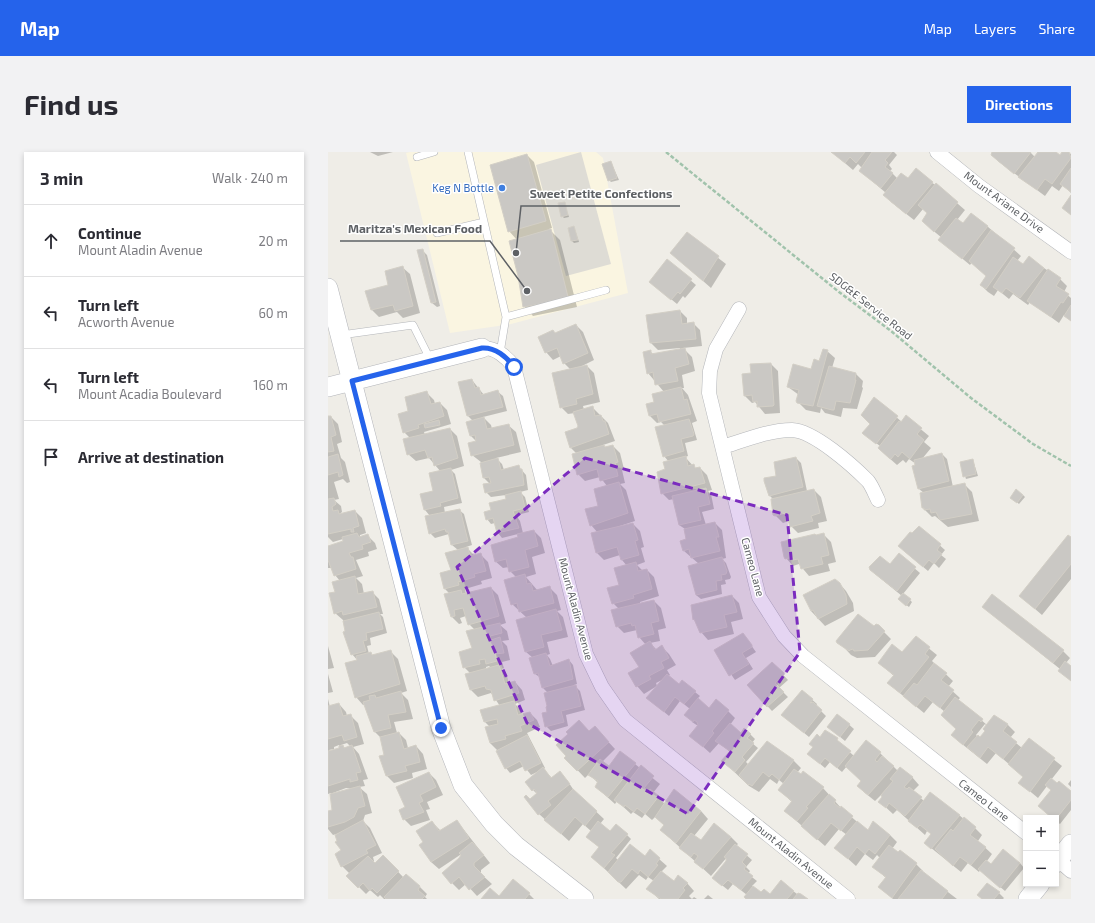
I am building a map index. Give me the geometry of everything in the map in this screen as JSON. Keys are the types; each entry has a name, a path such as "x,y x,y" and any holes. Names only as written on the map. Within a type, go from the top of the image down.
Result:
{"main road":[{"path":"328,288 441,728 463,785 494,824 516,846 584,899"},
{"path":"328,387 431,361 491,350"},
{"path":"1060,863 1071,844"},
{"path":"1028,899 1038,887"}],"street":[{"name":"Mount Ariane Drive","path":"937,152 979,186 1071,252"},
{"name":"Cameo Lane","path":"739,309 716,349 710,371 709,393 759,597 784,636 803,656 1023,831"},
{"name":"Mount Aladin Avenue","path":"491,350 509,359 514,367 586,654 602,687 625,720 848,899"},
{"path":"723,446 775,432 793,430 809,435 826,445 869,482 878,500"}],"lane":[{"path":"417,157 434,152"},
{"path":"468,152 506,318 491,350"},
{"path":"437,233 484,222"},
{"path":"506,318 606,290"},
{"path":"340,335 413,325 431,361"}],"path":[{"name":"SDG&E Service Road","path":"666,152 838,292 906,343 971,398 1033,444 1071,466"}],"highlighted area":[{"path":"585,458 787,515 800,652 688,814 527,723 457,567"}],"shaded area":[{"path":"581,152 611,264 566,276 536,165"},
{"path":"596,152 603,158 628,293 511,324 450,333 406,153"}],"building":[{"path":"831,152 865,152 856,163 850,157 845,163"},
{"path":"872,152 892,152 885,160 888,163 885,167 893,173 881,188 859,171"},
{"path":"992,152 1031,152 1014,174 991,155"},
{"path":"1038,152 1056,152 1060,155 1062,152 1069,152 1071,158 1052,184 1045,179 1037,190 1018,177"},
{"path":"527,154 546,221 508,232 490,165"},
{"path":"611,161 617,178 608,181 602,164"},
{"path":"916,168 933,182 906,214 883,195 901,173 908,178"},
{"path":"1071,168 1071,192 1060,184"},
{"path":"936,183 958,202 934,232 922,221 927,213 918,205"},
{"path":"1071,195 1071,215 1062,208"},
{"path":"565,202 568,215 561,217 558,203"},
{"path":"971,213 988,226 962,259 938,240 956,218 963,223"},
{"path":"574,226 578,240 571,241 568,228"},
{"path":"551,229 568,297 552,302 523,307 518,276 509,241"},
{"path":"991,230 1015,248 986,289 980,285 986,276 969,261"},
{"path":"687,232 719,256 703,281 670,253"},
{"path":"423,249 436,302 431,303 417,250"},
{"path":"1029,256 1044,268 1020,298 1006,288 1002,293 993,287 1013,257 1023,264"},
{"path":"667,259 692,279 680,294 678,292 671,300 649,282"},
{"path":"403,266 413,306 395,311 393,305 371,310 365,291 388,285 385,271"},
{"path":"1048,269 1061,278 1056,286 1069,294 1063,303 1061,302 1051,317 1027,301"},
{"path":"1071,305 1071,321 1064,316"},
{"path":"680,310 682,324 694,322 696,339 650,343 646,315"},
{"path":"576,324 588,353 563,364 557,348 545,353 538,337 553,330 555,333"},
{"path":"685,348 689,364 675,368 678,381 655,385 653,372 647,374 643,352 651,350 651,354"},
{"path":"823,349 828,350 813,406 797,403 796,401 799,390 787,387 793,364 811,369 814,359 819,361"},
{"path":"771,363 774,405 757,407 757,401 753,402 752,395 744,396 742,374 751,373 750,364"},
{"path":"587,365 593,394 576,399 577,404 560,408 552,373"},
{"path":"829,366 856,373 856,380 850,403 836,401 834,410 817,406"},
{"path":"472,379 475,388 479,387 481,395 498,390 503,407 467,416 458,382"},
{"path":"681,387 684,400 687,399 691,414 659,422 657,414 649,416 646,404 654,402 652,394"},
{"path":"427,391 431,404 440,402 444,416 418,425 419,428 403,433 398,414 408,411 405,397"},
{"path":"874,397 898,416 876,444 862,433 870,424 861,415"},
{"path":"593,406 595,416 601,415 603,421 605,421 609,434 570,448 565,432 577,428 578,426 573,412"},
{"path":"906,415 922,428 917,434 924,440 910,459 902,452 898,457 895,454 891,459 878,448 899,421 901,422"},
{"path":"328,416 331,416 336,435 331,437 334,451 328,452"},
{"path":"484,417 487,429 509,424 514,445 471,456 468,443 476,441 475,435 470,436 466,422"},
{"path":"689,419 694,434 693,436 681,439 684,451 663,457 655,427"},
{"path":"439,420 440,425 425,428 424,424"},
{"path":"450,428 458,458 434,466 432,457 428,458 425,450 407,455 403,439"},
{"path":"604,445 605,447 613,445 618,462 615,463 618,476 600,481 597,469 577,475 572,454"},
{"path":"942,453 949,481 918,489 912,466 915,465 914,460"},
{"path":"338,454 343,475 339,477 338,472 328,475 328,457"},
{"path":"686,456 688,466 694,464 695,468 700,467 705,483 661,494 657,472 665,469 663,462"},
{"path":"796,457 803,487 769,496 764,478 776,476 774,462"},
{"path":"498,458 501,470 519,465 520,469 522,469 524,485 485,493 483,484 491,483 489,477 483,478 480,463"},
{"path":"973,459 976,474 963,477 960,462"},
{"path":"451,468 458,498 440,503 441,506 424,510 420,494 433,491 429,473"},
{"path":"619,482 628,513 590,526 585,509 598,506 594,489"},
{"path":"965,483 972,514 940,520 936,512 931,513 930,509 924,510 924,508 922,508 920,493"},
{"path":"706,488 710,504 698,507 701,520 679,525 672,496"},
{"path":"814,489 820,513 811,516 813,521 790,527 786,513 775,516 773,515 771,499"},
{"path":"1016,489 1023,495 1017,503 1010,498"},
{"path":"521,491 525,508 513,511 519,528 497,533 493,518 486,520 484,512 491,510 489,503 506,499 505,495"},
{"path":"334,498 336,504 332,507 333,511 338,510 339,514 355,510 359,526 353,528 354,532 351,532 351,529 328,534 328,499"},
{"path":"460,509 468,541 451,545 448,532 446,532 445,529 429,534 425,516"},
{"path":"715,522 719,537 716,537 720,551 691,558 689,549 683,551 680,541 686,539 684,529"},
{"path":"633,523 638,540 635,541 639,555 621,560 617,547 596,553 591,533"},
{"path":"919,526 941,544 937,550 942,554 934,564 929,560 923,567 898,546 910,532 912,533"},
{"path":"534,530 538,546 525,550 529,567 509,572 506,559 495,562 491,545 518,537 517,534"},
{"path":"357,533 359,537 368,534 371,542 362,545 363,549 349,553 351,557 353,557 356,569 334,576 328,560 328,546 343,541 342,537"},
{"path":"824,533 829,555 821,557 823,564 801,569 798,559 793,560 793,557 785,559 781,542"},
{"path":"1068,535 1071,537 1071,564 1035,609 1019,596"},
{"path":"468,547 470,556 481,553 486,571 474,574 475,577 458,582 459,585 444,589 440,573 451,570 445,553"},
{"path":"899,553 916,567 897,591 870,570 869,567 880,556 890,564"},
{"path":"722,557 727,571 726,574 721,575 722,580 716,581 717,590 696,595 688,566"},
{"path":"636,562 638,571 647,569 652,589 633,595 634,598 612,604 607,588 619,585 614,568"},
{"path":"525,574 527,584 531,583 533,591 550,586 554,603 519,612 517,603 511,605 504,580"},
{"path":"355,576 358,594 373,591 377,607 343,615 342,611 334,614 329,593 335,592 332,582"},
{"path":"835,579 840,583 846,595 847,604 818,619 813,610 811,611 803,595"},
{"path":"491,587 499,616 468,625 463,608 454,610 455,616 451,617 444,594 461,590 462,594"},
{"path":"903,593 911,599 906,606 898,599"},
{"path":"992,594 1064,650 1053,663 982,607"},
{"path":"732,595 737,612 724,615 727,627 700,633 694,619 693,620 691,605"},
{"path":"654,600 659,621 651,623 654,634 638,638 635,625 632,626 631,623 616,627 611,610"},
{"path":"556,609 562,630 541,635 544,647 525,652 516,620"},
{"path":"379,612 383,629 366,633 367,640 363,641 366,651 351,655 343,632 345,631 343,621"},
{"path":"858,614 874,626 876,624 879,625 885,631 868,650 854,651 853,649 849,651 836,641"},
{"path":"500,623 502,633 490,636 491,640 500,637 504,653 495,654 497,661 486,664 485,659 479,660 480,664 463,668 459,652 472,648 466,631"},
{"path":"743,633 752,645 752,647 742,653 749,664 729,676 714,650"},
{"path":"916,636 930,647 925,654 929,657 900,693 887,683 894,675 878,663 892,644 902,652"},
{"path":"650,641 655,650 662,645 669,658 661,662 664,668 649,676 651,679 636,687 628,673 639,667 630,653"},
{"path":"391,650 400,684 355,698 345,663 357,660 356,656 371,652 372,655"},
{"path":"546,653 550,666 569,659 573,679 542,688 538,673 534,674 529,658"},
{"path":"1065,661 1071,666 1071,681 1058,671"},
{"path":"772,662 784,673 784,675 775,683 784,692 767,707 747,685"},
{"path":"934,663 947,673 941,680 954,690 940,708 925,696 916,707 903,696 914,683 917,685"},
{"path":"499,665 505,684 515,681 519,693 494,701 491,690 486,689 485,686 470,690 465,674"},
{"path":"667,674 679,684 682,680 696,691 684,704 675,697 664,712 646,698"},
{"path":"576,685 581,706 561,711 564,722 545,727 542,713 547,712 547,706 544,693"},
{"path":"802,690 813,699 810,703 813,702 822,710 804,733 781,715"},
{"path":"401,691 406,712 388,715 391,728 374,732 363,702 370,700 369,696 375,695 376,698"},
{"path":"955,697 983,719 981,722 979,720 971,730 973,732 963,745 951,735 956,729 941,715"},
{"path":"698,698 709,708 716,699 729,710 712,731 714,733 703,747 689,736 698,725 697,722 694,720 693,722 684,715"},
{"path":"514,701 518,715 530,712 534,720 520,726 522,731 505,736 506,739 490,743 485,727 498,724 497,719 484,722 480,710"},
{"path":"339,703 343,716 351,714 357,737 344,741 342,735 328,739 328,706"},
{"path":"837,714 850,724 840,737 827,727"},
{"path":"994,715 1008,724 1003,731 1017,742 1003,759 988,747 980,758 967,747 978,735 980,737 985,731 983,729"},
{"path":"579,720 589,731 595,726 609,742 577,771 564,758 566,756 556,745 568,734 566,732"},
{"path":"730,723 741,733 744,728 751,734 747,738 754,743 742,757 745,760 735,772 721,761 730,751 715,741"},
{"path":"825,730 838,738 837,740 851,751 837,768 825,758 820,764 807,754 813,747 809,744 817,734 820,737"},
{"path":"399,732 404,749 416,745 420,762 405,766 407,771 386,776 379,756 384,755 380,737"},
{"path":"527,735 541,763 525,771 520,761 505,769 496,751"},
{"path":"1029,738 1055,758 1030,792 1018,783 1023,777 1008,764"},
{"path":"866,740 881,752 875,760 877,762 882,756 894,766 868,795 857,786 861,781 845,766"},
{"path":"767,741 794,760 779,780 772,774 769,777 763,772 752,786 749,784 748,785 739,775"},
{"path":"343,745 344,748 352,745 361,772 356,773 358,780 350,782 350,779 328,786 328,751 339,748 339,746"},
{"path":"620,751 636,763 608,797 595,787 598,781 588,775 600,759 609,766"},
{"path":"641,765 654,776 644,788 647,790 645,793 647,794 650,789 659,796 645,814 637,808 634,812 625,805 624,807 614,800"},
{"path":"543,767 551,778 560,771 570,784 548,801 551,805 538,815 524,797 526,795 530,799 537,793 534,789 532,791 525,782"},
{"path":"900,767 913,777 904,787 907,789 909,787 922,797 905,816 889,803 886,808 878,802 882,797 881,795 893,781 890,779"},
{"path":"794,769 801,774 803,771 824,787 806,807 808,808 797,821 784,811 792,801 778,790"},
{"path":"429,772 436,787 420,795 423,801 419,803 424,812 403,820 399,810 405,807 396,787"},
{"path":"1051,778 1057,783 1059,781 1071,791 1071,800 1059,815 1048,815 1038,806 1051,790 1045,785"},
{"path":"360,786 365,806 358,808 354,817 345,822 328,827 328,811 332,810 330,794"},
{"path":"573,789 597,811 585,826 575,817 561,834 544,820"},
{"path":"674,789 701,811 676,843 660,830 664,825 655,817"},
{"path":"930,792 960,815 931,849 924,843 931,834 920,825 917,828 908,821"},
{"path":"829,794 836,800 834,803 840,808 841,806 853,816 841,831 831,823 817,840 801,826"},
{"path":"964,817 976,827 970,835 986,847 971,865 960,857 953,866 935,849 951,829 953,831"},
{"path":"363,820 376,845 366,850 368,853 341,867 335,854 341,850 335,842 337,841 335,835"},
{"path":"457,820 469,838 431,862 419,845 423,842 416,831 432,821 439,831"},
{"path":"598,821 610,831 616,824 628,834 611,853 615,855 604,868 591,857 599,847 586,837"},
{"path":"857,821 868,830 873,821 890,835 875,854 869,849 865,854 857,847 848,859 834,848"},
{"path":"714,823 731,837 703,869 694,862 698,856 694,853 691,857 679,848 691,833 701,840"},
{"path":"472,842 484,855 474,863 474,866 485,877 469,890 459,877 451,884 442,873 459,858 461,855 459,853"},
{"path":"630,844 645,856 650,849 660,858 656,864 658,865 648,877 640,870 638,874 632,869 621,882 618,882 608,872"},
{"path":"735,844 748,854 742,862 746,866 744,869 753,876 741,890 728,880 722,886 712,878 726,861 726,858 724,857"},
{"path":"889,845 898,852 900,850 917,863 892,898 878,887 886,877 872,867"},
{"path":"1003,849 1020,863 1000,888 978,869 986,860 991,864"},
{"path":"383,855 399,871 377,893 372,888 370,891 363,883 358,888 346,876 368,856 375,863"},
{"path":"921,870 948,891 942,899 898,899"},
{"path":"661,871 674,881 678,875 688,883 683,888 685,890 678,899 661,899 646,889"},
{"path":"406,874 420,886 418,890 425,896 422,899 386,899 384,897"},
{"path":"513,879 530,893 525,899 481,899 490,888 499,896"},
{"path":"781,880 794,891 787,899 746,899 744,897 753,886 761,892 764,889 770,894"},
{"path":"987,883 1000,892 994,899 982,899 977,895"},
{"path":"798,893 801,894 808,899 793,899"}],"place":[{"name":"Keg N Bottle","path":"502,188"},
{"name":"Sweet Petite Confections","path":"516,253"},
{"name":"Maritza's Mexican Food","path":"527,291"}],"route":[{"path":"441,728 352,381 489,347 509,359 514,367"}]}
